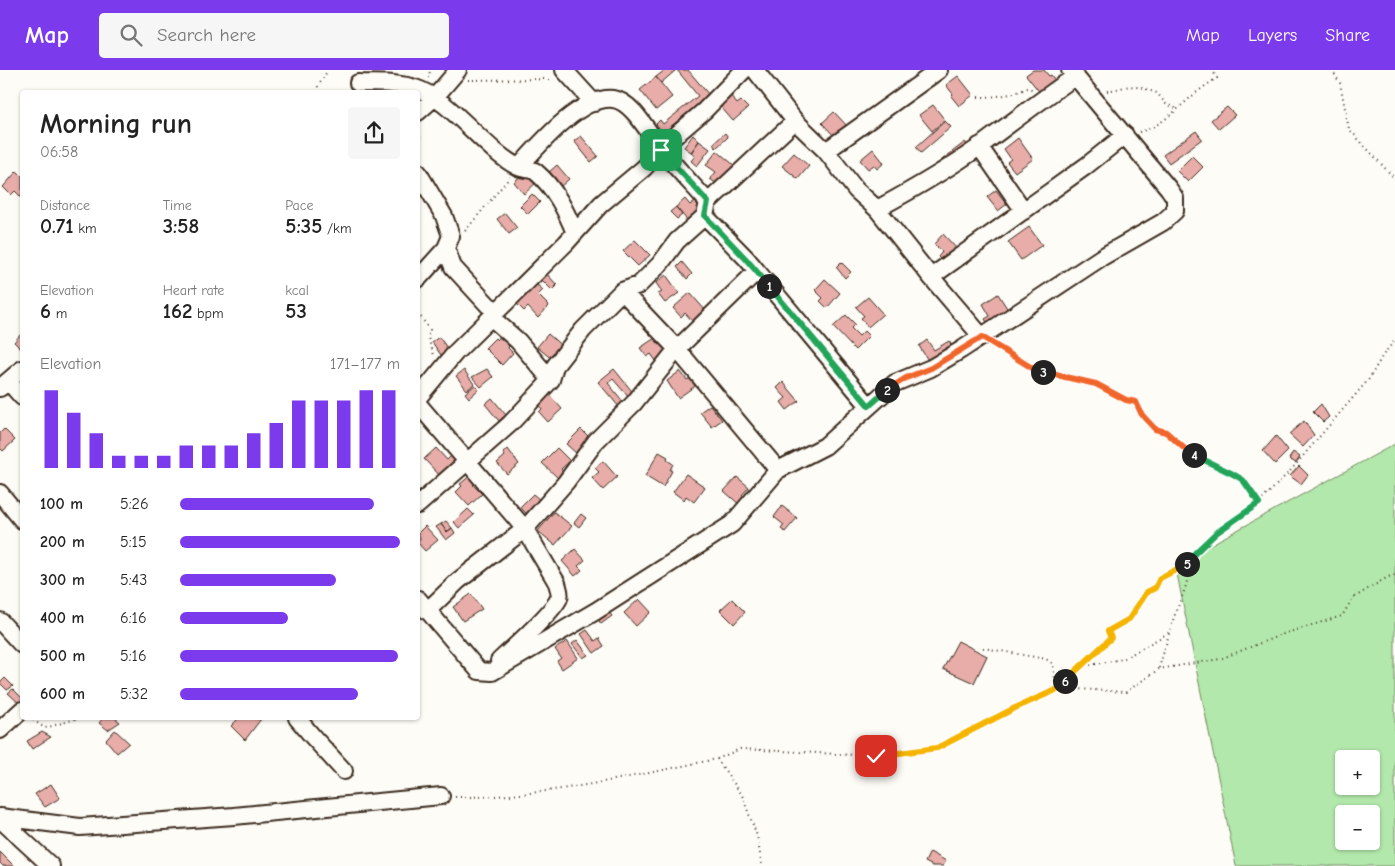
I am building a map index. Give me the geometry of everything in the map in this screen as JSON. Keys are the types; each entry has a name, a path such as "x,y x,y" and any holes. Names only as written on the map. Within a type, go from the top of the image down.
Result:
{"street":[{"path":"420,395 456,352 575,233 600,204 644,168 669,141 704,111 744,70"},
{"path":"755,70 795,121 826,151 856,190 877,209 982,337"},
{"path":"826,151 939,70"},
{"path":"757,271 676,349 634,403 596,441 566,482 524,529 458,581 422,605 479,671 485,673 492,672 535,648 732,524 778,470 825,446 896,384 931,368 982,337 1102,256 1154,228 1176,211 1175,198 1073,73 980,146 914,189 877,209"},
{"path":"568,74 594,103"},
{"path":"420,108 432,90 454,75"},
{"path":"358,82 393,84 432,90 496,151 519,167 535,171 552,190 567,212 575,233"},
{"path":"519,167 574,113 594,103 613,99 624,103 645,125 661,150 706,209 869,406"},
{"path":"420,503 510,424 551,380 555,366 583,330 622,292 639,284 660,264 677,241 706,209 795,121"},
{"path":"931,277 1024,211 1125,135"},
{"path":"980,146 1024,211"},
{"path":"420,177 444,216 451,236 446,248 420,277"},
{"path":"446,248 453,267 488,305 551,380"},
{"path":"622,292 676,349 778,470"},
{"path":"20,370 4,384 20,395"},
{"path":"420,406 524,529 557,583 560,593 558,600 512,650 485,673"},
{"path":"0,493 20,518"},
{"path":"0,621 20,643"},
{"path":"0,730 20,712"},
{"path":"299,720 344,771"},
{"path":"0,818 80,827 234,816 441,796"},
{"path":"0,818 51,866"}],"path":[{"path":"317,90 328,70"},
{"path":"430,70 432,90"},
{"path":"1125,135 1146,130 1178,109 1216,78 1212,70"},
{"path":"1332,70 1340,83 1349,129 1395,179"},
{"path":"454,75 568,74"},
{"path":"1090,92 1103,92 1130,86 1142,88 1156,93 1166,104 1178,109"},
{"path":"978,97 1018,93 1030,87"},
{"path":"420,147 420,168"},
{"path":"446,248 463,234 519,167"},
{"path":"420,316 430,330 428,338 441,369"},
{"path":"982,337 1037,371 1096,384 1126,400 1136,402 1142,415 1155,429 1166,432 1186,450 1243,480 1259,503"},
{"path":"1159,669 1194,554 1210,539 1259,503 1291,470 1369,379 1383,355 1395,340"},
{"path":"1056,690 1111,638 1108,631 1129,619 1147,592 1155,588 1160,578 1192,561"},
{"path":"441,796 481,797 554,792 717,758 740,749 876,756 937,748 1015,708 1061,688 1126,692 1159,669 1220,659 1286,633 1342,616 1353,598 1388,577 1395,576"},
{"path":"1056,690 1085,666 1123,659 1170,632"},
{"path":"978,648 1046,659 1053,664 1056,690"},
{"path":"34,720 45,728 72,720"},
{"path":"717,758 742,796 757,836 762,866"}],"green space":[{"path":"1395,444 1395,866 1236,866 1175,564"}],"building":[{"path":"665,70 676,70 661,83 656,77"},
{"path":"677,70 688,70 709,95 663,133 656,124 660,120 663,124 698,96"},
{"path":"1033,70 1044,70 1057,83 1042,95 1026,75"},
{"path":"958,76 973,95 959,106 951,96 953,94 946,85"},
{"path":"656,77 672,97 656,110 640,90"},
{"path":"731,96 737,104 741,101 748,108 733,121 720,106"},
{"path":"933,105 945,120 932,131 919,115"},
{"path":"1227,107 1235,115 1219,129 1211,120"},
{"path":"834,112 849,128 837,139 822,123"},
{"path":"945,121 951,127 921,153 916,147"},
{"path":"1196,131 1202,139 1169,163 1163,155"},
{"path":"725,133 728,137 716,148 713,144"},
{"path":"693,135 699,141 691,152 684,147"},
{"path":"581,136 598,156 591,162 574,141"},
{"path":"1018,138 1033,159 1015,172 1007,162 1011,159 1004,149"},
{"path":"699,141 710,149 697,166 691,161 695,156 691,153"},
{"path":"965,142 970,148 939,172 934,166"},
{"path":"873,149 884,163 877,169 874,165 868,169 860,160"},
{"path":"717,151 734,165 717,184 710,179 716,172 706,165"},
{"path":"794,153 809,166 798,179 782,166"},
{"path":"1192,156 1203,167 1188,182 1177,171"},
{"path":"557,165 569,179 560,187 548,173"},
{"path":"17,171 20,174 20,196 15,191 11,195 3,187"},
{"path":"526,171 537,182 524,194 514,182"},
{"path":"996,190 1007,204 998,211 987,197"},
{"path":"532,194 540,202 528,214 520,206"},
{"path":"685,199 690,205 696,200 702,208 687,220 676,207"},
{"path":"676,207 682,215 677,219 670,212"},
{"path":"505,213 517,228 509,234 497,219"},
{"path":"1029,227 1042,245 1021,260 1008,242"},
{"path":"943,234 958,250 944,263 938,257 942,252 934,244"},
{"path":"635,240 650,255 638,266 623,251"},
{"path":"682,262 692,274 687,279 677,267"},
{"path":"841,262 851,272 845,278 836,267"},
{"path":"546,273 557,285 552,290 540,278"},
{"path":"666,275 679,293 665,303 658,294 662,292 656,283"},
{"path":"825,279 840,293 827,308 820,301 823,298 815,290"},
{"path":"534,282 543,290 538,295 549,306 538,318 528,307 524,311 514,301"},
{"path":"690,293 706,311 693,322 685,313 681,317 673,308"},
{"path":"998,294 1012,316 991,329 985,319 990,316 983,304"},
{"path":"868,297 883,314 868,327 861,318 864,316 856,307"},
{"path":"846,315 855,324 851,328 859,336 864,331 869,336 855,350 833,327"},
{"path":"548,334 563,347 553,360 537,347"},
{"path":"20,335 20,348 14,342"},
{"path":"658,336 672,356 659,365 651,354 647,357 640,348"},
{"path":"439,337 451,353 443,358 432,342"},
{"path":"500,337 513,353 502,365 485,348 495,338 497,340"},
{"path":"927,340 934,350 949,341 955,350 931,365 919,346"},
{"path":"487,369 493,377 481,387 472,377"},
{"path":"614,369 635,395 630,399 613,379 608,383 625,404 620,408 598,382"},
{"path":"464,370 474,384 467,390 456,376"},
{"path":"680,371 687,380 690,378 695,386 678,398 667,381"},
{"path":"783,382 799,401 787,410 781,402 786,398 777,388"},
{"path":"475,385 479,389 469,398 465,393"},
{"path":"545,390 562,409 548,422 539,412 542,409 538,404"},
{"path":"492,398 506,415 499,421 485,404"},
{"path":"1321,404 1329,417 1323,422 1313,412"},
{"path":"710,405 722,420 712,427 700,412"},
{"path":"1304,421 1314,435 1303,447 1289,434"},
{"path":"4,429 15,440 3,451 0,448 0,433"},
{"path":"581,429 591,439 577,454 566,444"},
{"path":"1276,436 1288,451 1275,464 1263,451"},
{"path":"436,448 447,460 451,456 459,464 443,479 424,459"},
{"path":"557,448 570,461 561,469 564,472 558,478 542,463"},
{"path":"508,449 519,464 507,474 497,463 505,456 503,453"},
{"path":"659,452 668,457 667,460 673,464 670,470 672,471 663,487 645,476"},
{"path":"1293,452 1300,457 1296,463 1289,459"},
{"path":"603,461 617,477 603,490 592,478 599,472 595,468"},
{"path":"1299,466 1308,475 1301,484 1290,476"},
{"path":"686,474 705,487 694,502 686,496 684,500 673,492"},
{"path":"471,475 476,482 473,485 482,494 469,506 456,492 462,486 460,484"},
{"path":"737,477 749,487 742,495 746,500 741,506 724,491"},
{"path":"533,494 540,500 527,514 520,507"},
{"path":"782,506 797,518 785,532 781,529 784,525 774,517"},
{"path":"468,509 474,515 459,528 454,522"},
{"path":"554,512 572,526 555,545 538,531"},
{"path":"581,514 586,518 579,527 574,523"},
{"path":"446,521 452,528 447,532 441,524"},
{"path":"441,524 447,532 452,528 455,533 446,540 436,527"},
{"path":"425,526 438,540 425,551 420,545 420,531"},
{"path":"575,549 585,560 578,566 582,570 575,576 562,561"},
{"path":"471,594 482,609 463,621 453,607"},
{"path":"639,599 651,612 636,626 624,613"},
{"path":"732,599 745,612 734,624 720,610"},
{"path":"609,612 612,616 601,624 598,619"},
{"path":"587,630 595,641 599,638 604,646 594,653 581,634"},
{"path":"577,640 588,655 583,658 572,644"},
{"path":"567,641 578,658 562,669 557,661 561,658 555,649"},
{"path":"958,641 987,656 974,683 943,669"},
{"path":"5,678 13,686 7,690 0,683"},
{"path":"13,689 20,696 20,704 8,693"},
{"path":"101,720 118,720 120,722 108,730 99,723"},
{"path":"237,720 260,720 245,740 231,726"},
{"path":"115,730 129,743 117,753 106,740"},
{"path":"42,732 51,737 32,749 27,741"},
{"path":"51,784 60,798 45,807 35,794"},
{"path":"0,852 14,866 3,866 0,863"},
{"path":"930,852 946,861 943,866 933,866 925,862"}],"route":[{"path":"661,150 708,202 705,216 746,259 869,406 896,384 931,368 982,337 1037,371 1096,384 1126,400 1136,402 1142,415 1155,429 1166,432 1186,450 1243,480 1259,503 1226,528 1216,533 1194,554 1192,561 1160,578 1155,588 1147,592 1129,619 1108,631 1111,638 1056,690 1015,708 937,748 876,756"}]}
